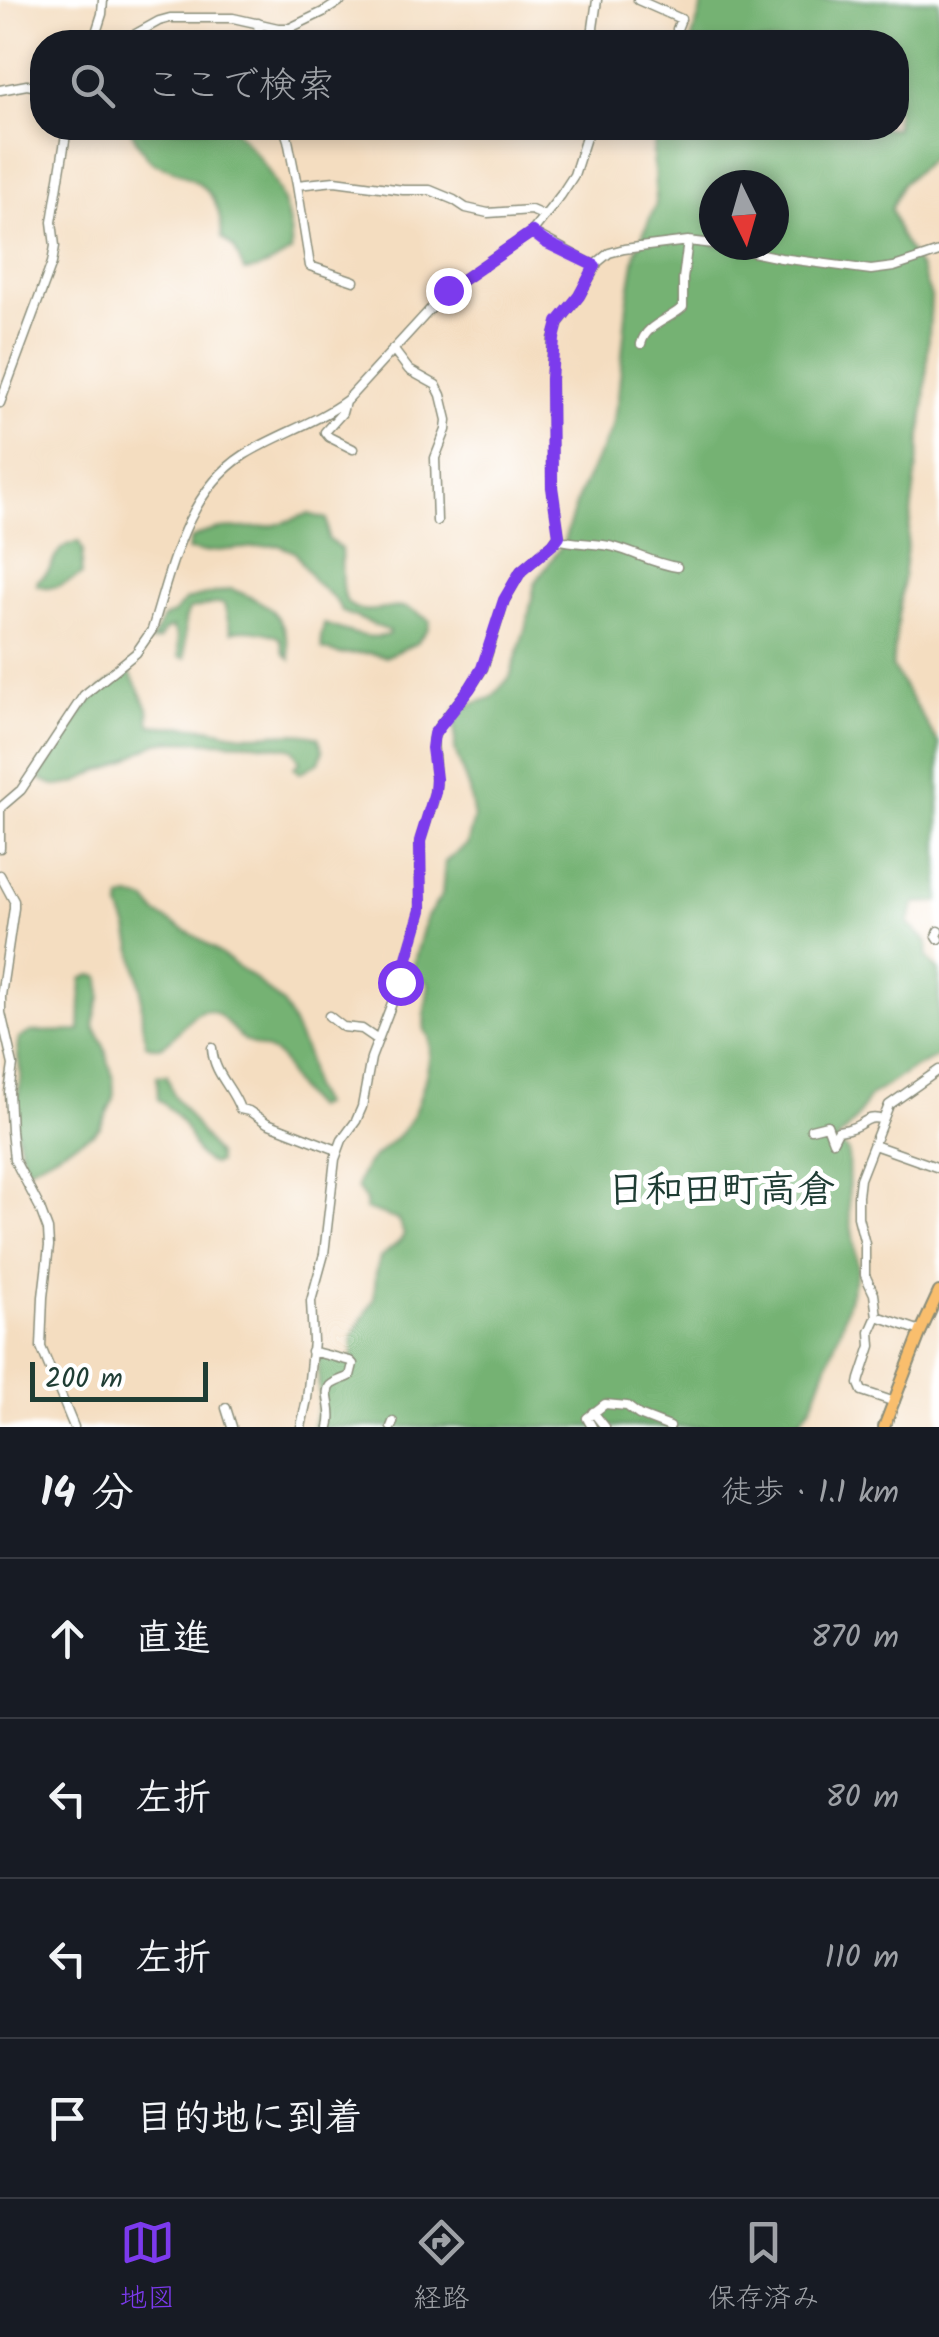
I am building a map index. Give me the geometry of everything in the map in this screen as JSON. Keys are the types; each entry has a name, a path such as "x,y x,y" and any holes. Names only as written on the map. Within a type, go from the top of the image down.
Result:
{"main road":[{"path":"884,1427 939,1292"}],"street":[{"path":"96,30 103,0"},
{"path":"142,30 170,18 233,18 290,28 342,0"},
{"path":"593,30 597,0"},
{"path":"638,0 680,19 677,29"},
{"path":"258,23 259,30"},
{"path":"0,90 30,86"},
{"path":"0,403 52,263 56,246 52,222 65,140"},
{"path":"288,140 310,266 354,281"},
{"path":"0,848 0,809 21,790 84,696 127,661 152,630 188,520 206,492 242,456 345,402 448,290 532,232 574,174 585,140"},
{"path":"297,185 335,181 430,190 466,208 488,213 531,210 545,216"},
{"path":"532,232 595,266"},
{"path":"641,344 648,330 683,307 688,242"},
{"path":"300,1427 312,1352 312,1294 324,1254 333,1168 338,1150 362,1107 371,1058 400,982 421,910 420,841 435,792 434,734 482,668 504,600 521,571 558,539 560,529 552,487 551,379 558,322 605,255 616,250 699,243"},
{"path":"789,259 863,270 894,267 939,252"},
{"path":"393,349 409,370 436,385 447,417 435,458 437,521"},
{"path":"345,402 342,413 325,432 353,449"},
{"path":"558,539 579,545 610,546 656,564 677,567"},
{"path":"0,875 14,901 1,996 13,1064 10,1092 14,1159 40,1206 48,1230 41,1347 74,1427"},
{"path":"329,1016 343,1027 362,1029 378,1040"},
{"path":"212,1048 221,1079 240,1109 338,1150"},
{"path":"895,1402 862,1392 859,1384 877,1316 874,1294 865,1275 858,1217 860,1179 889,1104 939,1070"},
{"path":"811,1129 827,1125 832,1141 838,1131 867,1119 882,1120"},
{"path":"874,1145 939,1168"},
{"path":"877,1316 921,1331"},
{"path":"312,1352 353,1364 350,1376 327,1388 332,1413 329,1427"},
{"path":"592,1427 586,1418 605,1404 627,1406 670,1427"},
{"path":"226,1408 232,1427"},
{"path":"593,1412 605,1427"}],"green space":[{"path":"704,0 939,0 939,147 901,185 891,209 899,234 921,270 931,297 925,401 892,667 939,744 939,902 915,903 908,924 928,942 927,957 939,971 939,1056 870,1096 837,1140 848,1152 849,1211 858,1268 812,1405 794,1427 313,1427 319,1404 318,1355 352,1361 353,1335 374,1299 380,1258 404,1234 398,1220 365,1209 366,1200 357,1188 370,1161 410,1120 427,1070 430,1046 424,1020 429,983 411,973 426,918 442,895 445,862 467,845 474,818 455,750 455,710 491,698 510,677 535,583 563,544 580,492 611,430 636,251 656,204 656,140 909,140 909,30 695,30"},
{"path":"136,140 244,140 279,191 290,228 291,252 263,267 244,271 235,249 222,238 219,214 211,196 187,177 152,162"},
{"path":"308,514 327,519 328,539 341,549 342,586 348,603 361,610 405,607 430,621 415,644 385,657 322,649 324,624 372,637 388,635 389,631 343,612 314,581 295,552 278,545 188,550 191,539 211,531 270,526"},
{"path":"79,542 83,551 81,575 54,587 37,585 58,552"},
{"path":"231,589 257,600 274,613 284,631 290,659 280,638 256,631 231,632 224,604 220,603 189,609 185,620 185,658 179,657 172,627 159,640 151,642 163,618 173,614 186,600"},
{"path":"130,673 148,708 151,725 200,727 242,735 310,735 318,737 323,750 319,762 300,773 294,767 300,762 289,748 172,741 157,743 76,783 57,786 40,779 91,699"},
{"path":"121,899 147,901 157,914 200,939 284,1005 307,1055 312,1088 321,1105 314,1108 307,1101 279,1057 244,1040 216,1013 196,1013 165,1044 146,1044 141,989 120,908"},
{"path":"100,977 101,996 94,1026 113,1077 114,1098 94,1133 27,1169 16,1127 21,1076 19,1038 31,1032 80,1031 82,979"},
{"path":"167,1075 173,1094 217,1155 218,1162 201,1158 179,1119 158,1099 157,1076"}],"district":[{"name":"日和田町高倉","path":"721,1192"}],"route":[{"path":"400,982 421,910 420,841 435,792 434,734 482,668 504,600 521,571 559,536 552,487 554,339 558,322 579,296 595,266 532,232 448,290"}]}
